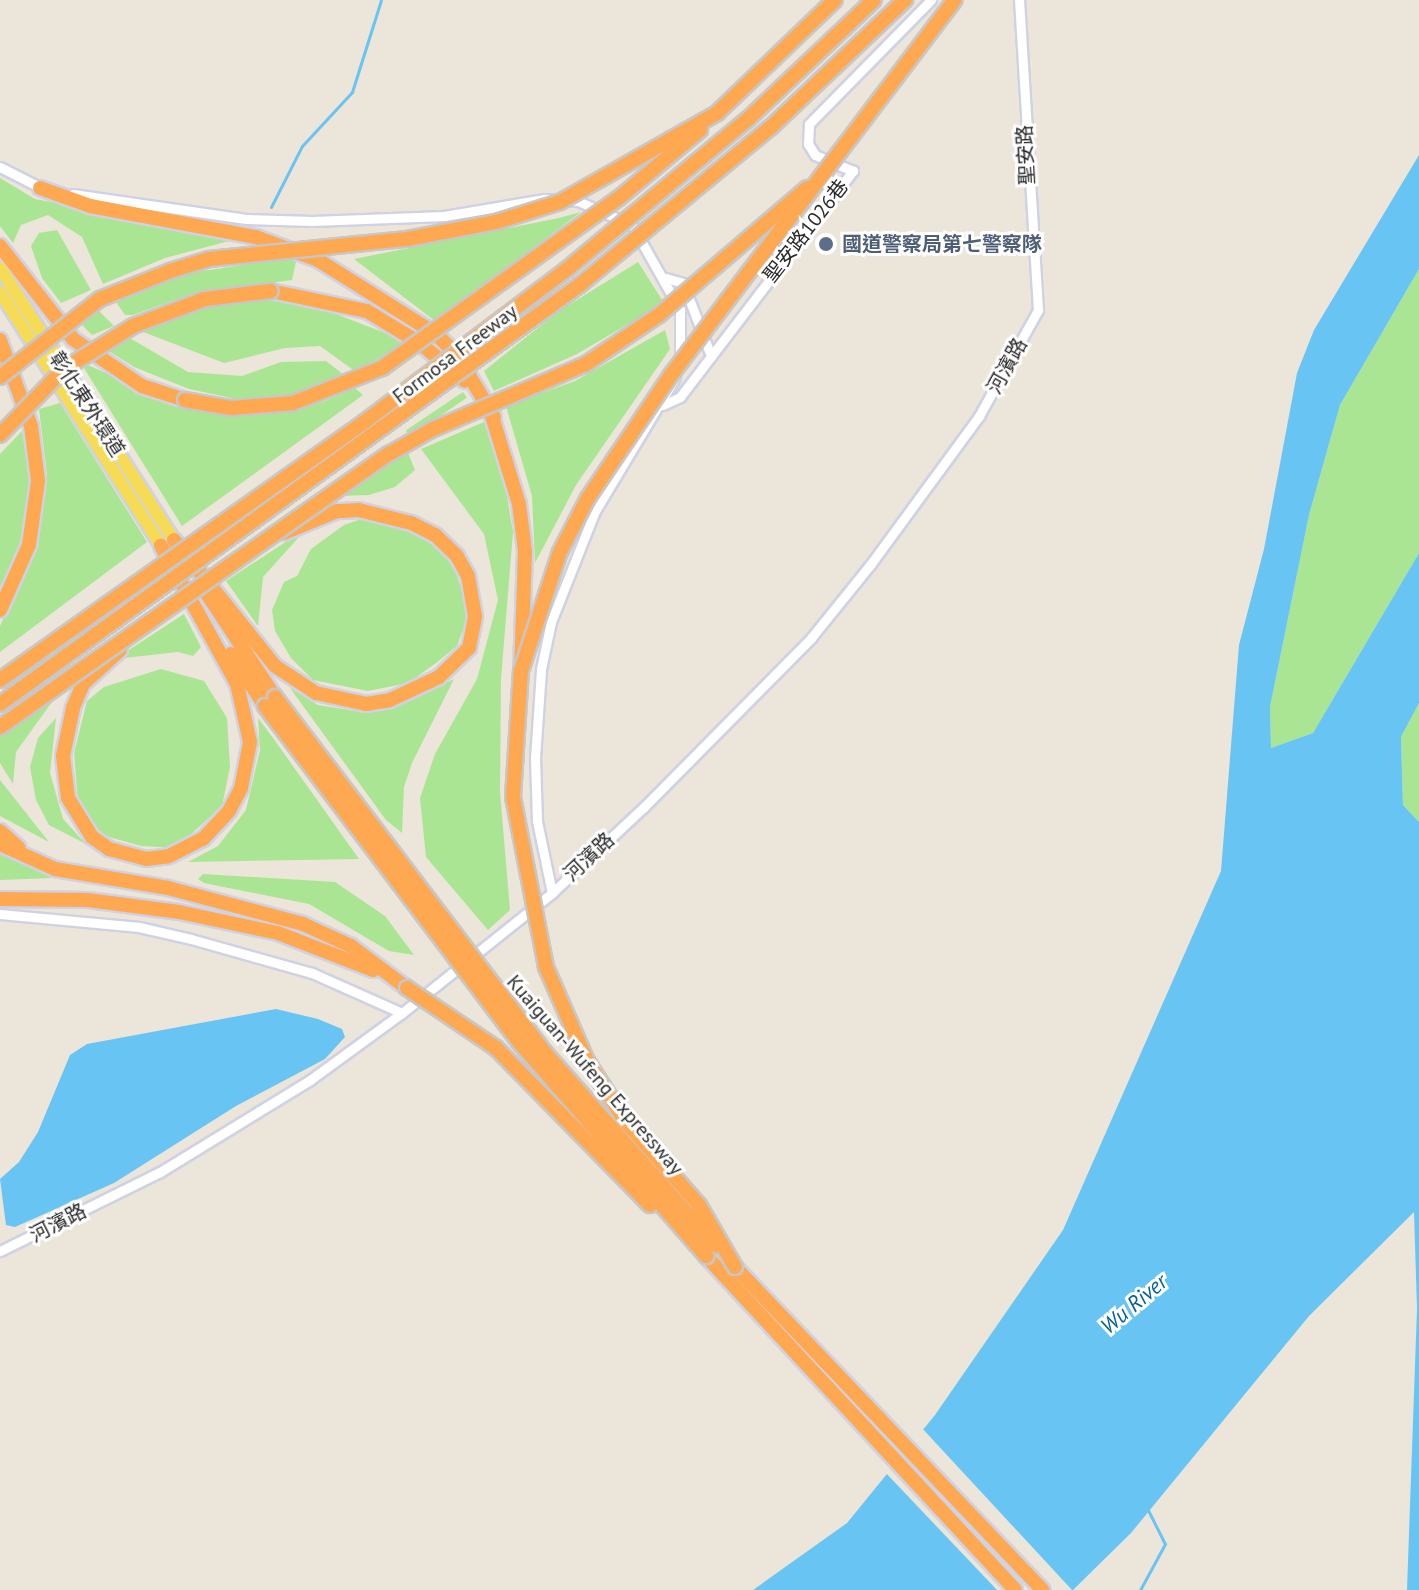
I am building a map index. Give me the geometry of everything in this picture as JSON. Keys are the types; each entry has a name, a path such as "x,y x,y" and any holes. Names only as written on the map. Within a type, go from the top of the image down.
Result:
{"highway":[{"path":"0,246 73,339 142,386 185,400 231,408 281,405 322,394 382,368 619,198 717,113 835,0"},
{"name":"Formosa Freeway","path":"0,680 363,423 566,270 748,119 874,0"},
{"name":"Formosa Freeway","path":"0,704 581,284 771,127 905,0"},
{"path":"521,671 560,552 588,498 663,386 955,0"},
{"path":"0,377 100,299 134,284 209,259 407,239 496,222 560,202 609,178 717,113"},
{"path":"0,727 254,553 339,486 403,446 586,364 659,315 784,203 816,182"},
{"path":"40,188 90,206 256,237 318,260 436,334 457,355 494,417 519,504 525,551 513,797 546,967 587,1061 626,1122 699,1205 735,1267"},
{"path":"0,435 64,369 133,326 205,299 271,291 344,305 389,323 456,372 494,417"},
{"path":"0,340 31,426 36,510 18,577 0,610"},
{"path":"168,543 292,682 316,693 366,704 390,700 439,677 469,648 473,595 457,556 411,523 359,510 315,518 254,553"},
{"path":"145,628 83,684 66,733 68,798 92,837 109,849 146,859 190,849 229,811 247,766 246,711 237,684 168,543"},
{"name":"Kuaiguan-Wufeng Expressway","path":"168,543 270,701 518,1041 706,1256 1015,1590"},
{"name":"Kuaiguan-Wufeng Expressway","path":"270,701 546,1054 735,1267 1043,1590"},
{"path":"0,831 31,860"},
{"path":"0,844 55,869 212,898 303,924 351,946 496,1048 675,1234 706,1256"},
{"path":"0,899 136,904 220,920 337,953 407,988"}],"main road":[{"name":"彰化東外環道","path":"0,268 168,543"},
{"name":"彰化東外環道","path":"0,292 168,543"}],"street":[{"name":"聖安路1026巷","path":"663,405 680,397 853,171 815,155 808,144 809,124 931,0"},
{"name":"聖安路","path":"1019,0 1038,310"},
{"path":"0,167 40,188 156,208 312,221 444,216 545,199 578,201 632,225 666,278 680,310 683,333 679,371 663,405 595,511 551,622 541,669 535,758 537,821 552,893"},
{"path":"666,278 683,283 711,356"},
{"name":"河濱路","path":"0,1251 160,1172 310,1080 402,1013 552,893 811,638 932,488 979,416 1038,310"},
{"path":"0,914 139,927 191,939 312,973 402,1013"}],"green space":[{"path":"0,178 35,199 240,238 165,258 103,284 82,237 48,215 21,225 13,243 0,226"},
{"path":"581,212 435,321 354,259 559,218"},
{"path":"57,230 91,290 61,303 42,278 31,246 39,233"},
{"path":"297,257 292,280 194,293 133,315 125,315 114,299 189,273"},
{"path":"638,262 664,303 577,354 494,391 484,371 559,311"},
{"path":"1419,269 1419,553 1313,733 1271,748 1270,707 1309,515 1340,405"},
{"path":"253,296 302,301 406,341 356,372 320,346 285,348 224,363 138,330 175,313"},
{"path":"99,311 114,326 92,335 80,323"},
{"path":"665,330 670,349 576,485 535,563 532,496 506,406 575,381"},
{"path":"128,337 188,372 242,376 281,362 326,361 344,375 293,395 236,399 189,389 134,367 104,348"},
{"path":"88,365 170,402 223,412 264,414 323,402 355,388 363,395 182,526 84,368"},
{"path":"463,392 467,398 410,436 406,431"},
{"path":"60,403 147,542 0,652 0,626 39,539 47,475 39,409"},
{"path":"484,422 505,485 513,532 501,679 500,792 510,910 488,930 426,857 420,798 435,754 477,679 498,600 484,534 421,449"},
{"path":"22,431 31,486 20,556 0,593 0,454"},
{"path":"408,453 415,470 395,487 369,495 338,496"},
{"path":"367,517 404,525 450,556 465,599 466,622 457,646 408,683 368,691 313,680 291,658 275,631 272,610 284,582 297,576 311,549 344,525"},
{"path":"307,528 263,577 258,626 226,581"},
{"path":"184,614 201,647 193,656 178,652 115,659"},
{"path":"161,669 204,681 227,718 230,767 222,806 176,848 141,846 102,835 78,802 74,753 87,701 104,687"},
{"path":"454,679 412,763 404,787 402,833 386,820 290,688 318,705 367,713 393,708"},
{"path":"62,688 16,752 13,784 0,763 0,734"},
{"path":"1419,703 1419,822 1403,805 1401,737"},
{"path":"56,718 50,773 63,819 86,844 49,825 36,800 30,767 38,738"},
{"path":"258,718 359,859 188,862 218,846 246,810 260,750"},
{"path":"0,780 49,842 0,816"},
{"path":"0,850 52,878 0,880"},
{"path":"203,874 335,882 385,916 414,955 389,951 309,904 204,883 198,879"}],"water":[{"name":"Wu River","path":"1419,155 1419,269 1340,405 1309,515 1270,707 1271,748 1313,733 1419,553 1419,703 1401,737 1403,805 1419,822 1419,1590 1407,1590 1417,1309 1414,1212 1309,1316 1131,1533 1073,1590 753,1590 847,1523 935,1415 1063,1230 1221,871 1239,645 1264,549 1297,373 1314,330"},
{"path":"276,1009 318,1019 342,1029 345,1037 325,1059 236,1106 114,1183 15,1227 6,1225 0,1179 19,1162 38,1132 70,1055 87,1044"}],"pier":[{"path":"920,1426 1072,1590 997,1590 884,1471"}],"waterway":[{"path":"271,207 302,146 352,92 381,0"},
{"path":"1140,1590 1165,1544 1147,1508"}],"place":[{"name":"國道警察局第七警察隊","path":"826,244"}]}
